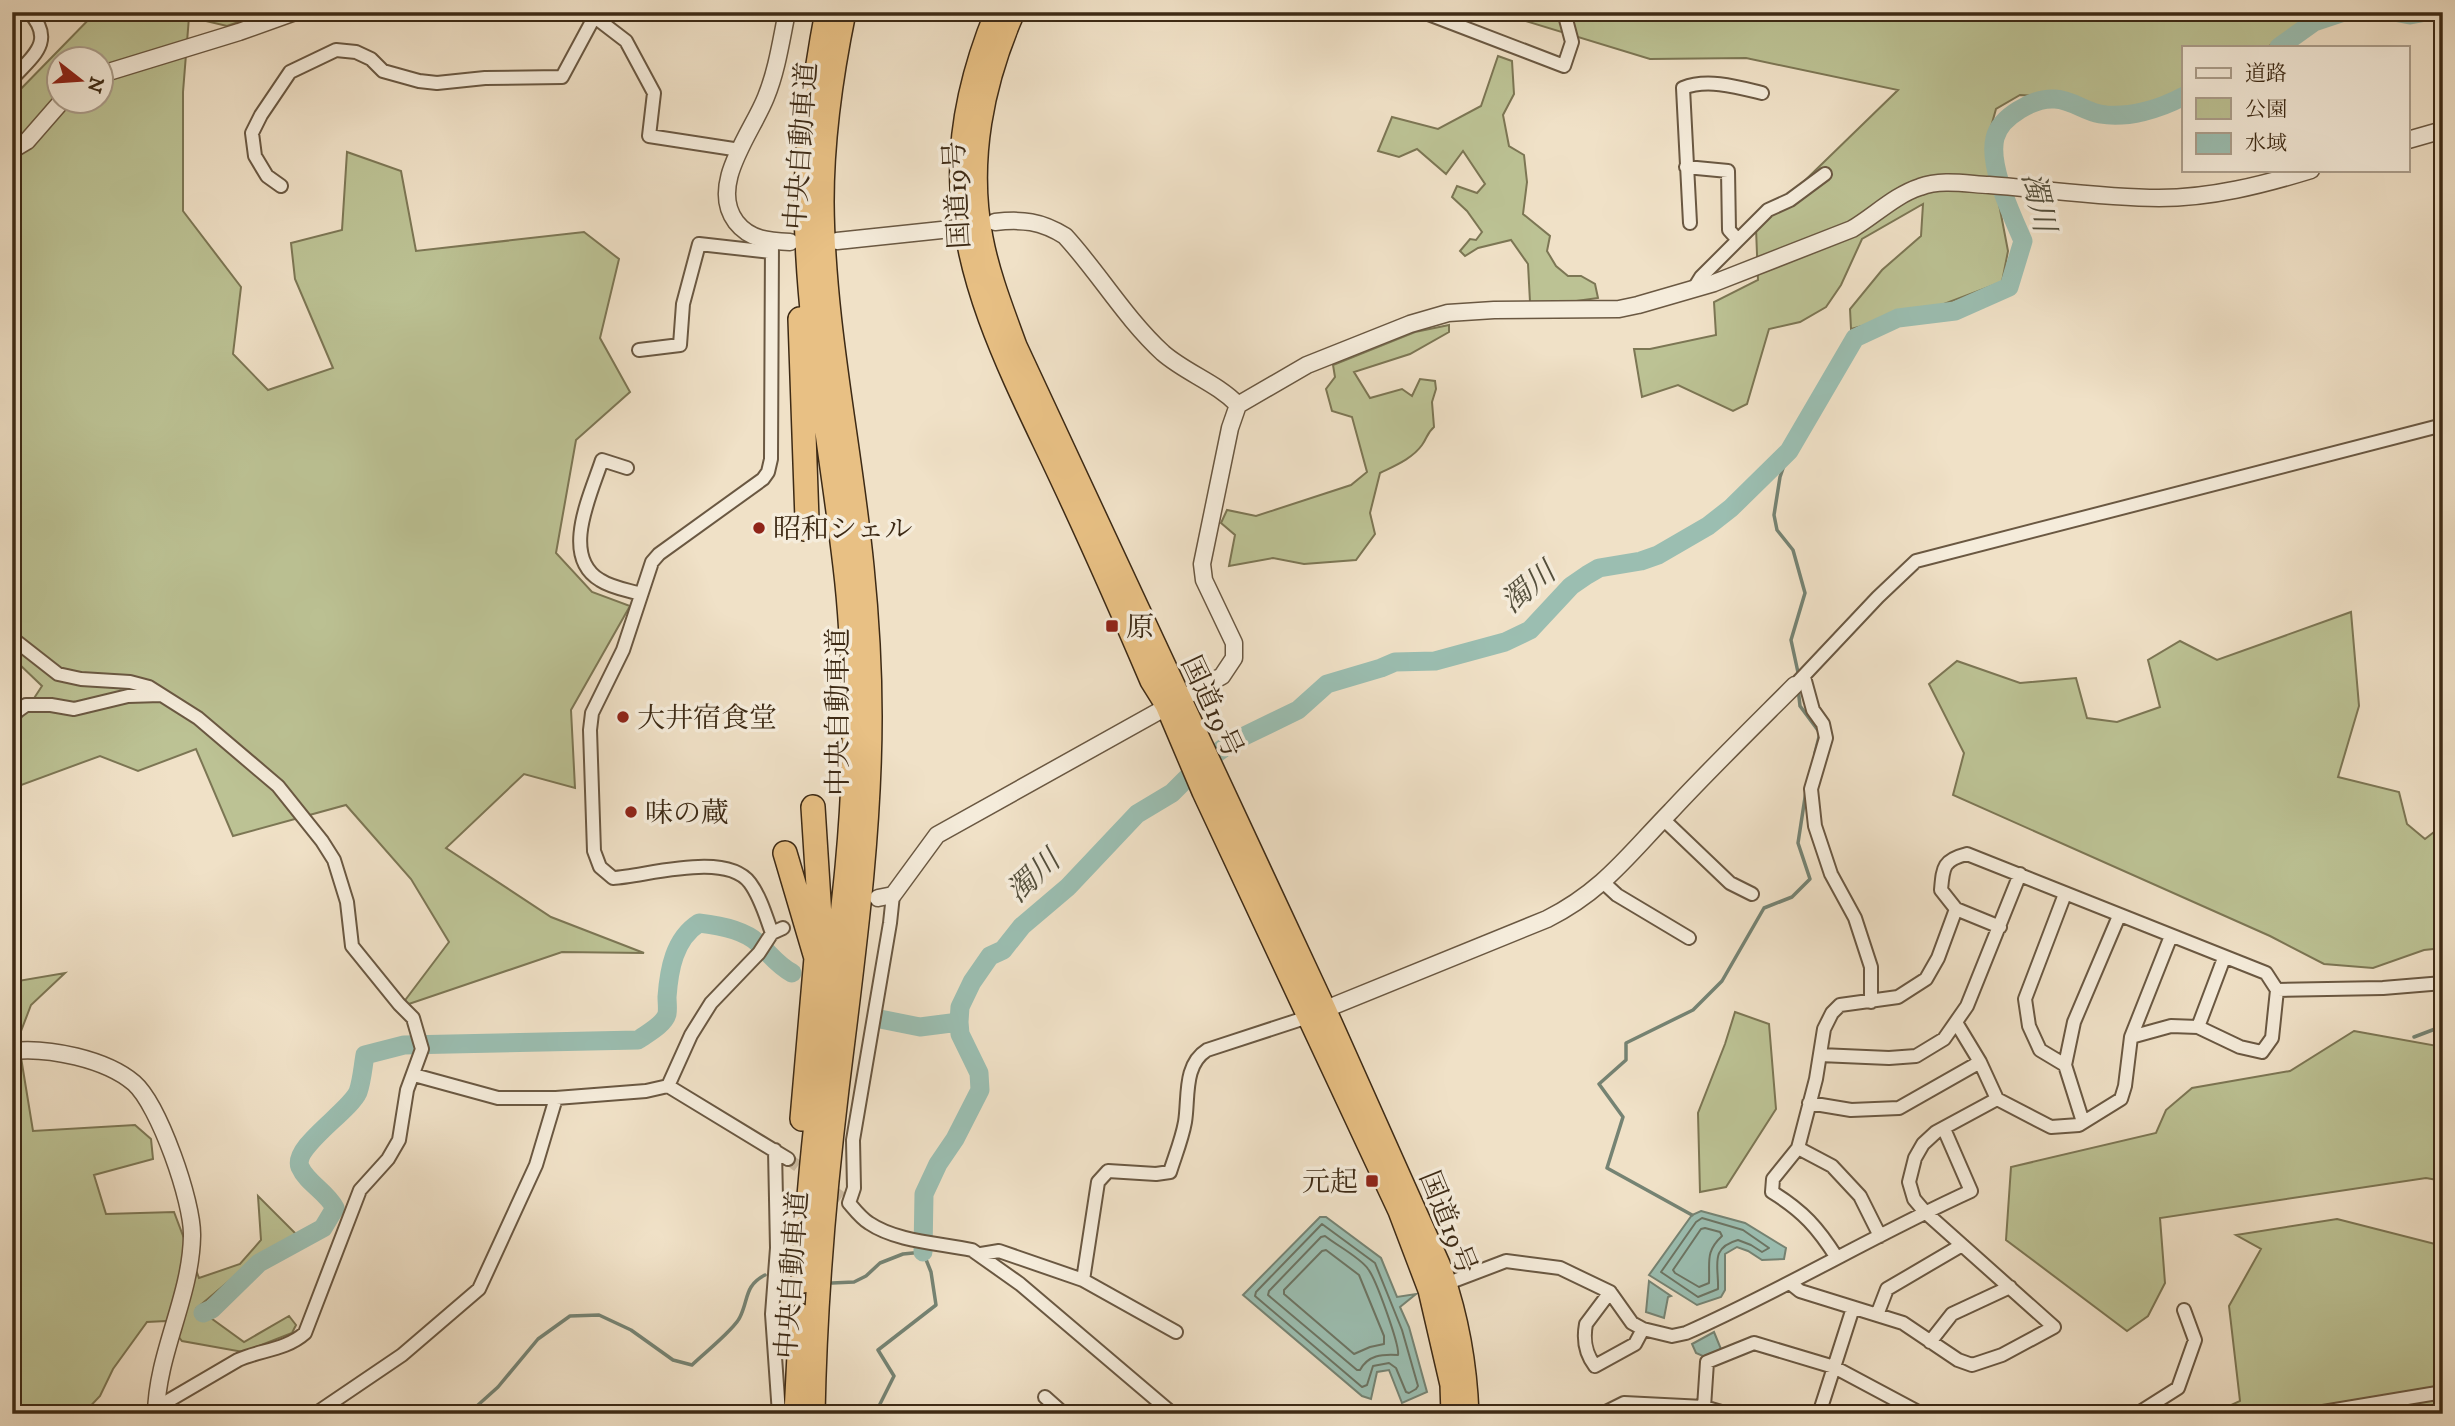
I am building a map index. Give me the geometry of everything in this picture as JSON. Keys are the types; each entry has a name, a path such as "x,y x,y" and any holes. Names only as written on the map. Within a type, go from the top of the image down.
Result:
{"highway":[{"path":"805,529 807,520 796,193 805,71 812,32 825,12"},
{"name":"中央自動車道","path":"796,1414 809,1188 846,882 854,715 847,582 812,312 807,251 809,127 825,12"},
{"name":"中央自動車道","path":"813,1414 826,1189 855,953 869,792 868,644 863,580 836,379 822,212 825,133 834,61 844,12"},
{"name":"国道19号","path":"996,12 972,80 962,144 961,189 972,264 996,335 1152,681 1172,702"},
{"name":"国道19号","path":"1014,12 990,76 977,152 981,235 990,271 1016,346 1172,702 1316,1013 1380,1169 1438,1287 1463,1357 1468,1414"},
{"path":"798,1363 793,1298 796,1222 806,1065 820,917 813,807"},
{"path":"785,853 816,958"},
{"name":"国道19号","path":"1438,1287 1451,1385 1452,1414"}],"street":[{"path":"12,79 39,49 42,34 39,24 29,12"},
{"path":"116,70 295,12"},
{"path":"772,246 748,233 730,212 727,186 740,150 770,86 787,12"},
{"path":"1423,12 1564,66 1572,42 1564,12"},
{"path":"281,186 267,176 255,156 252,133 290,72 336,50 356,52 371,59 383,71 419,81 438,83 485,78 562,77 597,15 626,41 654,93 649,136 740,150"},
{"path":"1690,223 1683,88 1694,83 1734,86 1762,93"},
{"path":"12,150 27,141 49,116"},
{"path":"2410,139 2443,130"},
{"path":"1686,167 1728,171 1729,230 1738,240"},
{"path":"1173,1414 1157,1409 1020,1284 981,1254 915,1239 867,1223 849,1203 854,1188 853,1140 890,923 885,896 937,835 1222,676 1234,658 1234,643 1204,580 1202,564 1228,439 1238,405 1307,365 1410,324 1448,313 1619,309 1693,290 1852,229 1875,216 1893,201 1922,186 1961,183 2158,198 2200,196 2303,172"},
{"path":"1693,290 1701,277 1768,210 1790,200 1825,174"},
{"path":"995,222 1037,222 1065,236 1145,336 1167,356 1226,393 1238,405"},
{"path":"837,241 951,229"},
{"path":"639,350 680,345 683,304 699,244 772,246 790,242"},
{"path":"668,1086 691,1035 711,1003 778,931 748,881 725,868 664,870 613,878 600,867 594,851 590,720 623,650 648,569 659,554 714,516 763,479 768,472 771,459 772,246"},
{"path":"1083,1280 1098,1182 1108,1171 1156,1174 1170,1171 1185,1123 1187,1089 1193,1065 1200,1054 1316,1013 1547,919 1575,905 1604,883 1878,597 1916,561 2443,425"},
{"path":"628,468 602,460 580,532 579,547 587,570 597,579 641,594"},
{"path":"12,638 58,674 82,679 130,681 149,687 198,718 278,786 334,860 343,883 352,946 399,1004 414,1018 422,1049 404,1101 399,1140 388,1159 360,1190 305,1333 289,1345 238,1360 156,1411"},
{"path":"1800,681 1813,710 1823,724 1826,738 1811,789 1815,826 1831,874 1855,918 1871,967 1871,1002"},
{"path":"12,715 26,705 74,709 128,696 162,695"},
{"path":"1663,819 1730,883 1752,894"},
{"path":"2000,927 1956,909 1941,890 1943,868 1951,858 1967,854 2266,973 2277,990 2272,1038 2262,1052 2240,1047 2198,1027 2171,1026 2131,1037"},
{"path":"1820,1055 1889,1058 1916,1056 1944,1039 1968,1006 2020,874"},
{"path":"1604,883 1617,895 1689,938"},
{"path":"2065,894 2025,999 2028,1026 2040,1050 2065,1065"},
{"path":"1837,1258 1818,1228 1794,1206 1772,1192 1773,1179 1798,1148 1824,1030 1832,1013 1840,1005 1898,997 1926,979 1938,958 1956,909"},
{"path":"2082,1122 2065,1065 2074,1021 2119,916"},
{"path":"1957,1024 1980,1062 1997,1099 2051,1127 2078,1125 2121,1099 2131,1037 2171,936"},
{"path":"2198,1027 2224,958"},
{"path":"2277,990 2383,988 2443,983"},
{"path":"12,1051 40,1049 61,1052 128,1079 140,1090 170,1147 187,1198 192,1237 188,1270 157,1392 156,1411"},
{"path":"1809,1103 1851,1110 1899,1108 1980,1062"},
{"path":"414,1075 498,1098 556,1098 646,1091 668,1086 788,1159"},
{"path":"315,1414 402,1355 479,1289 536,1165 556,1098"},
{"path":"1790,1283 1800,1291 1903,1323 1958,1360 1972,1364 1980,1364 2002,1355 2054,1327 1925,1212 1914,1199 1909,1182 1910,1171 1923,1144 1936,1132 1997,1099"},
{"path":"1438,1287 1506,1261 1560,1268 1609,1292 1632,1322 1643,1329 1672,1336 1686,1333 1971,1191 1944,1129"},
{"path":"1798,1148 1832,1166 1851,1186 1860,1196 1880,1236"},
{"path":"775,1150 777,1248 772,1314 779,1414"},
{"path":"1877,1315 1888,1289 1962,1245"},
{"path":"981,1254 999,1251 1083,1280 1176,1332"},
{"path":"1930,1342 1952,1314 2010,1287"},
{"path":"1609,1292 1585,1329 1586,1353 1595,1366 1635,1344 1643,1329"},
{"path":"1819,1414 1853,1308"},
{"path":"2137,1414 2178,1388 2195,1340 2184,1310"},
{"path":"1704,1407 1707,1362 1754,1343 1834,1367 1922,1414"},
{"path":"2311,1414 2443,1392"},
{"path":"1045,1397 1065,1414"},
{"path":"1602,1414 1624,1403 1704,1407 1728,1414"}],"green space":[{"path":"96,12 268,12 227,26 189,17 183,92 183,211 241,287 233,354 268,390 333,368 295,279 291,243 342,230 347,152 401,171 416,251 584,232 619,259 600,338 630,392 576,440 556,553 592,592 630,606 571,710 575,788 524,774 446,848 551,917 644,953 562,952 400,1007 449,942 411,879 346,805 233,836 196,749 138,771 100,756 21,785 12,796 12,732 42,686 18,663 12,631 12,98 46,63 46,116 116,116 116,46 63,46"},
{"path":"1496,12 2315,12 2269,46 2182,46 2182,94 2170,101 2130,112 2101,111 2073,98 2020,95 1996,109 1987,141 2008,251 2002,282 1944,304 1851,329 1850,309 1882,270 1921,236 1923,204 1862,239 1841,285 1826,307 1800,322 1769,329 1747,404 1733,411 1678,385 1642,397 1634,349 1650,349 1716,335 1714,302 1758,280 1756,228 1898,90 1746,58 1650,59"},
{"path":"1498,56 1512,61 1514,94 1503,115 1509,146 1524,155 1527,182 1523,214 1550,236 1547,251 1556,266 1568,276 1581,276 1595,284 1598,298 1569,302 1530,302 1528,264 1511,240 1478,248 1465,256 1460,251 1470,239 1476,240 1482,232 1467,211 1452,197 1457,186 1477,193 1485,184 1463,151 1446,174 1417,149 1399,157 1378,151 1392,117 1438,129 1481,106"},
{"path":"1449,325 1449,332 1410,354 1354,372 1370,398 1402,389 1412,396 1420,379 1435,381 1436,389 1432,402 1434,427 1422,445 1402,462 1380,473 1370,513 1375,534 1356,560 1304,564 1273,558 1229,566 1235,535 1221,523 1227,510 1256,516 1351,485 1367,472 1352,417 1332,411 1326,389 1335,377 1333,365 1415,332"},
{"path":"2351,612 2359,706 2338,777 2399,792 2407,824 2425,839 2443,825 2443,948 2424,950 2373,968 2324,964 2270,936 1953,795 1964,753 1929,684 1957,661 2020,683 2076,678 2087,718 2117,722 2160,707 2148,660 2180,641 2217,660"},
{"path":"65,973 31,1005 18,1039 33,1131 135,1125 151,1139 153,1159 94,1175 106,1214 174,1212 199,1278 240,1264 261,1240 258,1196 297,1235 254,1260 197,1308 244,1342 289,1316 296,1325 292,1333 243,1352 182,1341 166,1321 147,1322 113,1369 100,1396 83,1414 12,1414 12,982"},
{"path":"1735,1012 1769,1024 1776,1109 1726,1187 1700,1192 1698,1113"},
{"path":"2354,1031 2443,1047 2443,1181 2426,1178 2160,1218 2165,1283 2148,1316 2127,1331 2006,1240 2011,1167 2156,1133 2166,1110 2192,1088 2290,1071"},
{"path":"2337,1219 2443,1246 2443,1414 2212,1414 2240,1401 2229,1306 2261,1249 2236,1235"}],"water":[{"path":"1701,1211 1745,1223 1786,1248 1784,1259 1762,1260 1737,1247 1725,1254 1725,1290 1721,1297 1697,1305 1649,1275 1692,1215"},
{"path":"1320,1217 1326,1217 1381,1258 1397,1297 1416,1294 1400,1307 1409,1327 1427,1392 1402,1403 1389,1370 1377,1372 1371,1399 1362,1396 1243,1295"},
{"path":"1649,1281 1671,1296 1668,1297 1664,1318 1646,1312"},
{"path":"1714,1332 1721,1349 1705,1357 1696,1353 1692,1344"}],"waterway":[{"name":"濁川","path":"2280,46 2314,22 2344,12"},
{"name":"濁川","path":"2394,12 2410,15 2426,12"},
{"name":"濁川","path":"923,1252 924,1194 980,1090 979,1073 960,1034 959,1022 960,1007 972,982 990,956 1003,950 1022,926 1068,887 1137,814 1172,793 1200,765 1232,742 1298,710 1327,684 1395,662 1435,661 1505,642 1530,630 1571,586 1599,568 1641,561 1658,555 1708,526 1731,508 1789,451 1855,338 1898,318 1955,311 2009,287 2023,241 2002,190 1995,162 1995,138 2008,118 2027,105 2045,99 2067,101 2100,114 2121,115 2154,109 2182,97"},
{"path":"1789,451 1780,477 1774,515 1777,530 1793,550 1805,593 1791,640 1799,677"},
{"path":"1798,688 1800,706 1820,733 1815,753"},
{"path":"1692,1215 1607,1168 1623,1117 1599,1084 1626,1060 1626,1043 1693,1010 1722,981 1764,908 1792,897 1810,879 1798,843 1806,791"},
{"path":"203,1313 212,1309 259,1263 323,1228 335,1208 303,1173 300,1159 312,1140 353,1100 358,1092 365,1055 404,1045 638,1040 665,1018 674,956 684,938 699,923 738,931 752,938 792,973"},
{"path":"880,1019 920,1027 959,1022"},
{"path":"2414,1037 2443,1026"},
{"path":"832,1283 854,1282 866,1276 880,1263 903,1254 923,1252 931,1272 936,1305 878,1350 894,1376 875,1414"},
{"path":"468,1414 498,1387 538,1339 570,1316 599,1315 631,1330 673,1360 692,1365 737,1322 750,1288 765,1275"}],"tunnel":[{"path":"788,1159 849,1203"}],"place":[{"name":"昭和シェル","path":"759,528"},
{"name":"原","path":"1112,626"},
{"name":"大井宿食堂","path":"623,717"},
{"name":"味の蔵","path":"631,812"},
{"name":"元起","path":"1372,1181"}]}
